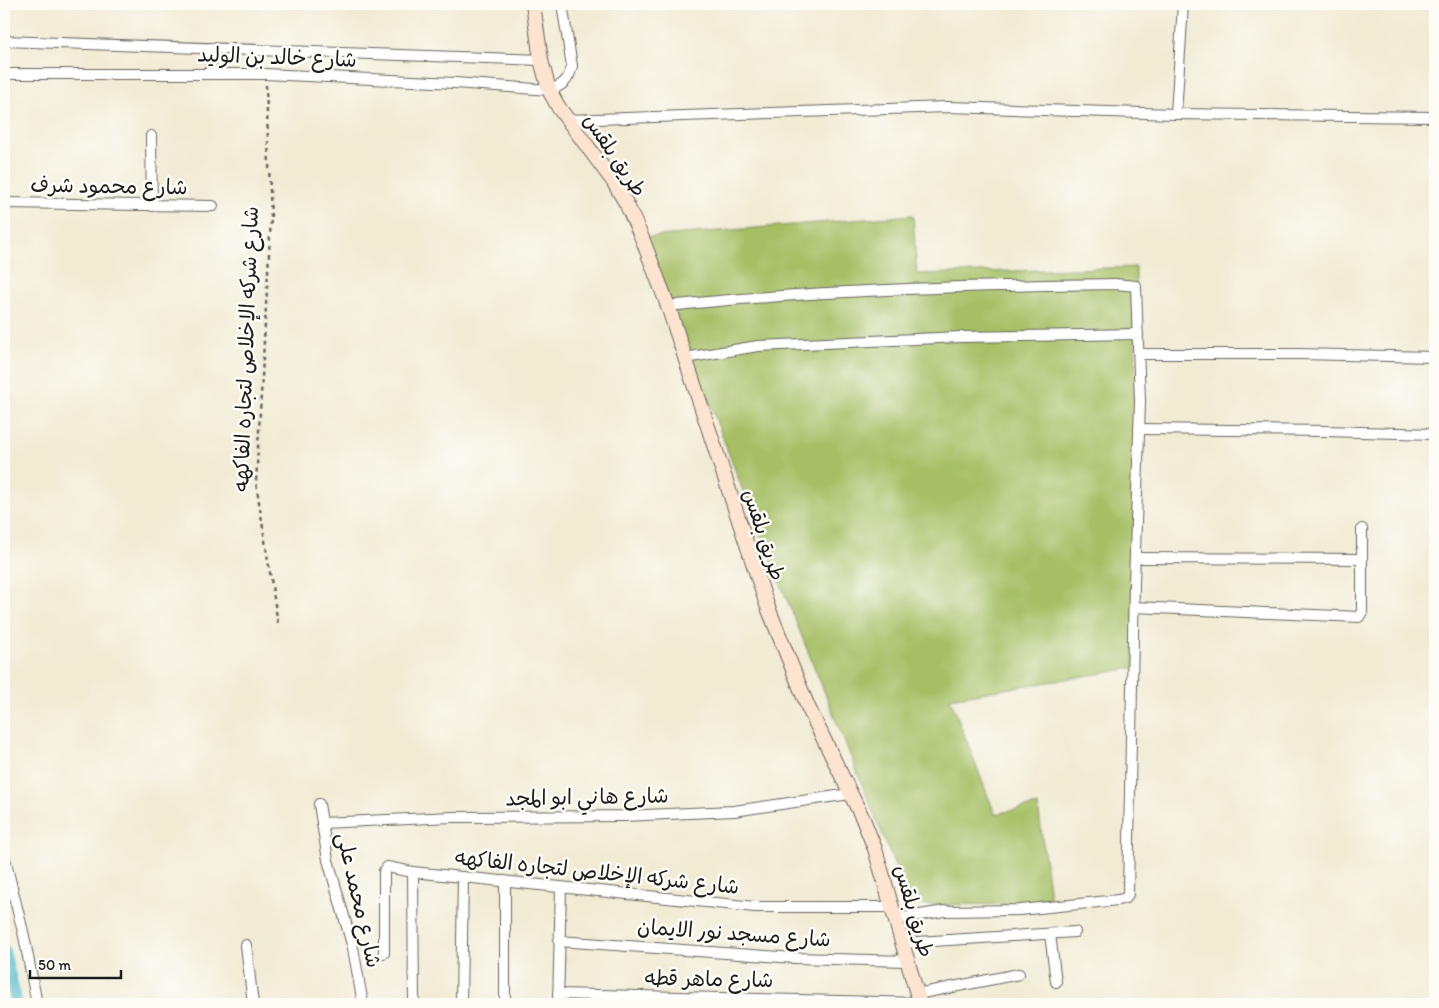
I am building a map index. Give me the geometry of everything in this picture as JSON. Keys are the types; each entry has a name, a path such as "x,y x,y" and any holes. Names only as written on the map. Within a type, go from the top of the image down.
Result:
{"main road":[{"name":"طريق بلقس","path":"533,4 541,60 553,99 613,181 626,203 668,306 767,605 808,707 863,819 875,849 919,1000"}],"street":[{"path":"549,90 558,88 565,83 570,75 572,66 562,4"},
{"path":"1176,114 1183,4"},
{"path":"4,41 541,60"},
{"path":"211,48 211,73"},
{"name":"شارع خالد بن الوليد","path":"4,74 265,74 454,83 549,90"},
{"path":"568,120 947,107 1176,114 1435,117"},
{"path":"151,136 152,206"},
{"name":"شارع محمود شرف","path":"4,204 213,206"},
{"path":"668,306 744,298 930,287 1132,284 1137,287 1139,354 1134,607 1359,617 1362,612 1362,529"},
{"path":"685,358 758,346 961,337 1138,334"},
{"path":"1139,354 1298,354 1435,357"},
{"path":"1139,429 1324,430 1435,434"},
{"path":"1135,558 1235,560 1362,559"},
{"name":"شارع شركه الإخلاص لتجاره الفاكهه","path":"384,953 384,869 389,867 413,872 755,906 894,913 1020,910 1126,898 1128,894 1134,607"},
{"name":"شارع هاني ابو المجد","path":"322,824 452,817 624,816 734,812 850,794"},
{"name":"شارع محمد على","path":"319,804 328,860 353,948 362,1004"},
{"path":"4,855 24,936 37,1004"},
{"path":"413,872 414,1004"},
{"path":"460,1004 463,876"},
{"path":"505,881 505,1004"},
{"path":"558,999 561,887"},
{"path":"902,943 1076,932"},
{"path":"1050,934 1056,982"},
{"name":"شارع مسجد نور الايمان","path":"559,940 794,958 907,961"},
{"path":"246,945 254,1004"},
{"name":"شارع ماهر قطه","path":"558,999 919,1000 1019,974"}],"path":[{"name":"شارع شركه الإخلاص لتجاره الفاكهه","path":"265,74 271,218 256,483 278,624"}],"green space":[{"path":"913,215 917,274 1136,267 1134,668 950,698 995,814 1038,805 1051,904 911,905 750,509 646,237"}],"waterway":[{"path":"4,951 17,1004"}]}
